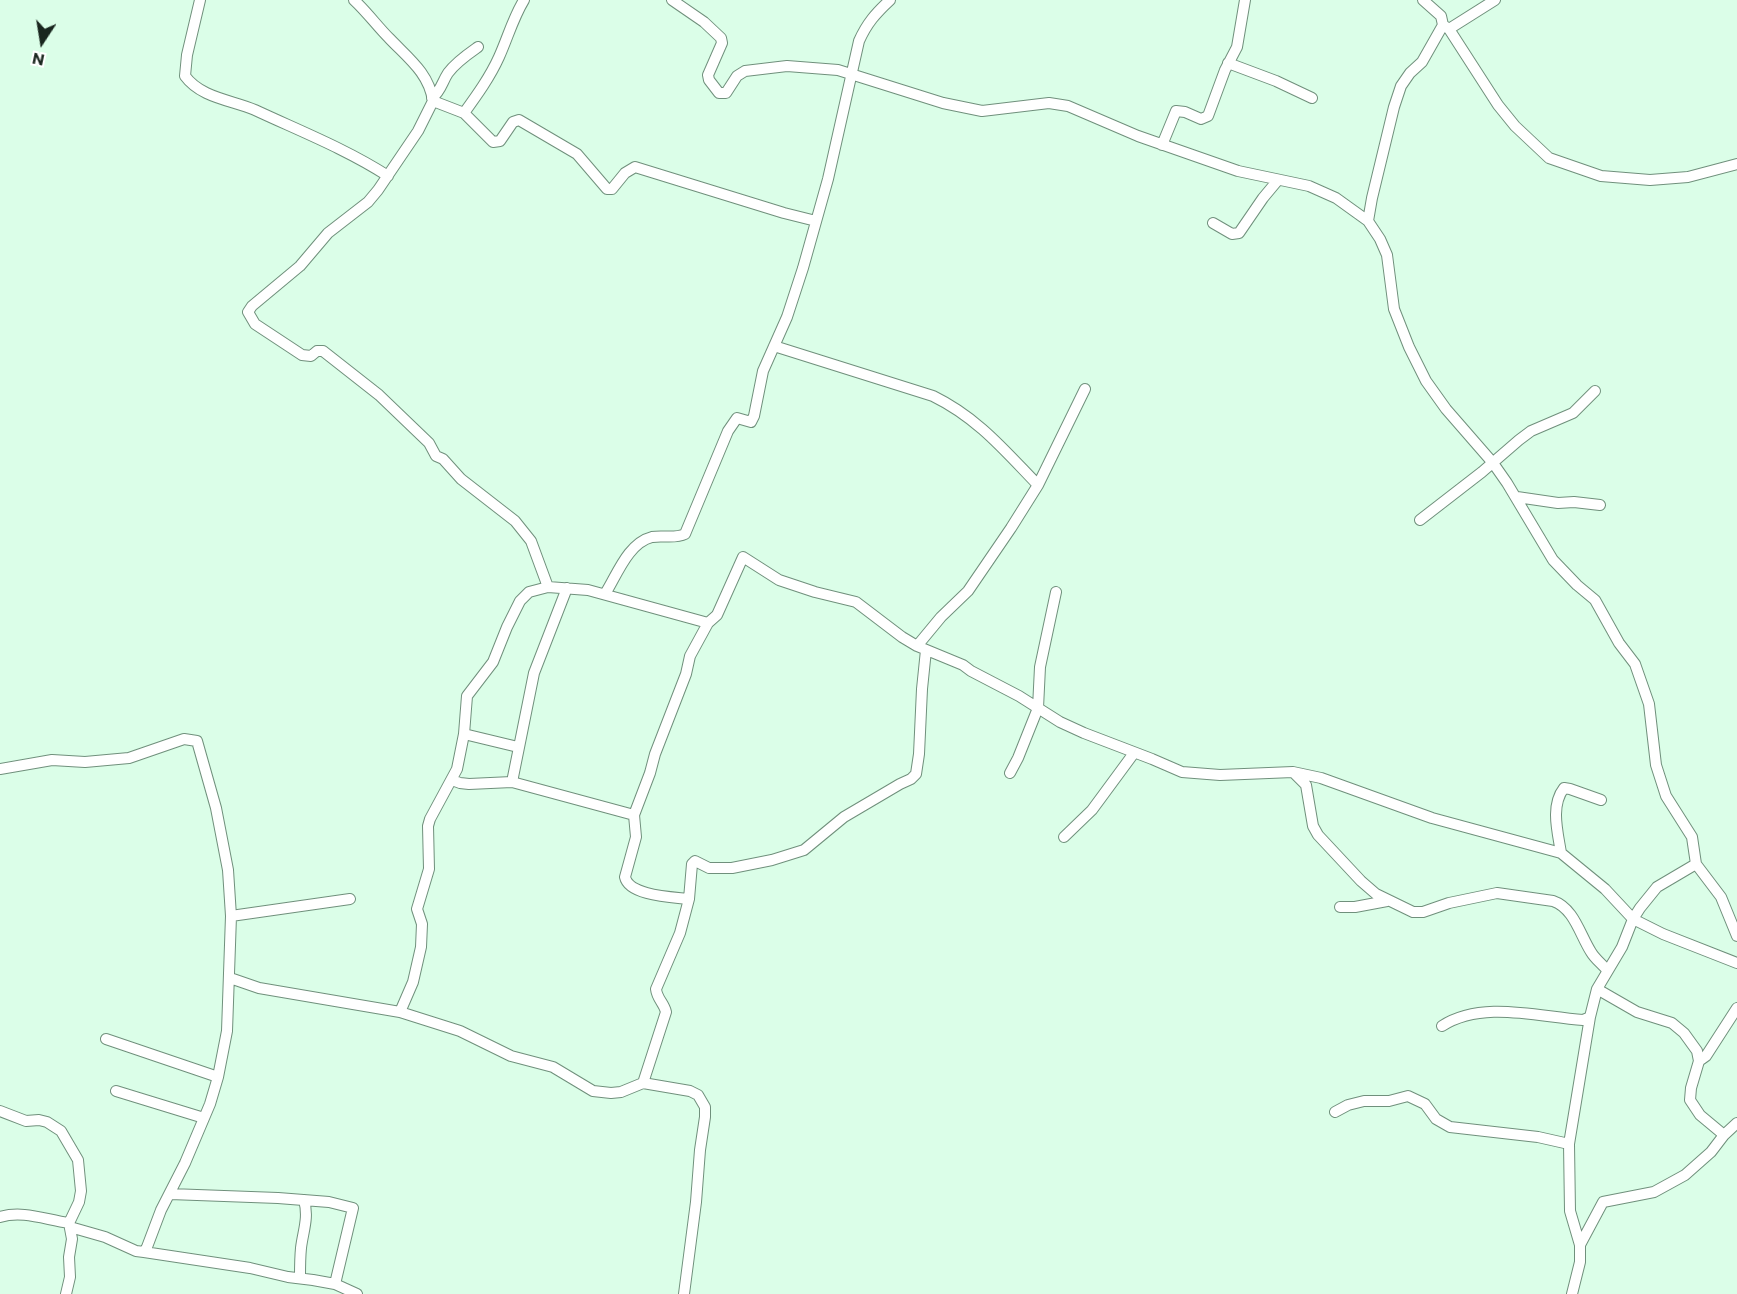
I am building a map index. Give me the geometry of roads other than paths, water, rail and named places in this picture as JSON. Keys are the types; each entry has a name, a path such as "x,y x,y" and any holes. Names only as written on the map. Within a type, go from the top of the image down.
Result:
{"street":[{"path":"200,0 187,56 185,76 190,82 210,94 254,110 359,157 388,176"},
{"path":"354,0 415,62 431,89 433,100"},
{"path":"464,113 492,72 515,15 524,0"},
{"path":"672,0 704,22 721,38 722,43 708,75 719,93 726,93 737,76 745,71 787,66 815,67 852,74 961,108 982,111 1049,103 1068,106 1162,145 1253,176 1309,186 1325,193 1368,221 1380,238 1387,255 1394,309 1417,364 1434,395 1493,463 1517,497 1553,560 1595,600 1619,643 1635,664 1649,704 1656,765 1666,796 1692,837 1696,864 1721,897 1737,936"},
{"path":"605,594 638,543 655,536 680,537 685,534 728,431 737,418 751,422 754,416 763,371 786,317 803,268 828,179 859,41 866,24 890,0"},
{"path":"1162,145 1176,111 1201,119 1208,116 1228,63 1237,47 1245,0"},
{"path":"1423,0 1441,16 1498,105 1515,126 1549,158 1601,176 1650,180 1688,177 1737,164"},
{"path":"1368,221 1394,107 1401,86 1410,73 1422,63 1446,27 1495,0"},
{"path":"478,46 448,73 418,130 368,202 328,233 300,266 252,306 248,312 255,324 296,352 311,356 317,351 323,351 379,394 422,436 436,456 443,459 461,479 520,526 531,541 549,587"},
{"path":"1228,63 1276,81 1312,98"},
{"path":"433,100 464,113 493,142 500,141 513,122 519,120 524,122 577,154 607,189 612,189 631,167 635,167 784,213 816,220"},
{"path":"1213,223 1232,234 1239,233 1278,180"},
{"path":"774,346 933,396 956,407 996,441 1038,485"},
{"path":"643,1083 666,1012 665,1005 657,995 656,989 680,933 689,899 692,864 695,861 709,868 732,868 772,860 804,850 844,818 916,774 922,689 921,648 941,616 968,591 1038,485 1085,389"},
{"path":"1420,520 1531,431 1579,410 1595,391"},
{"path":"1517,497 1558,503 1600,505"},
{"path":"689,899 657,895 631,887 626,882 636,837 634,816 686,674 690,657 708,623 717,615 743,557 779,580 856,602 902,637 921,648 963,665 1084,734 1182,772 1197,774 1293,772 1326,780 1466,828 1561,853 1605,889 1633,919 1663,934 1737,963"},
{"path":"400,1012 413,982 421,947 422,924 417,909 429,869 428,826 430,819 457,768 464,734 467,696 493,662 520,602 529,592 549,587 588,590 708,623"},
{"path":"512,782 534,673 567,588"},
{"path":"1010,772 1038,708 1040,667 1056,592"},
{"path":"464,734 518,747"},
{"path":"0,769 52,760 78,762 129,758 184,739 197,741 218,818 228,870 231,916 226,1031 218,1077 204,1118 144,1252"},
{"path":"1064,837 1092,810 1134,753"},
{"path":"1293,772 1306,785 1313,826 1318,835 1361,881 1387,901 1413,912 1423,912 1449,903 1497,893 1560,903 1578,926 1594,956 1607,970"},
{"path":"452,780 469,784 512,782 634,816"},
{"path":"1561,853 1556,812 1564,788 1601,800"},
{"path":"1572,1294 1580,1262 1580,1245 1570,1210 1569,1144 1590,1017 1597,989 1622,947 1633,919 1658,887 1696,864"},
{"path":"231,916 350,899"},
{"path":"1340,907 1387,901"},
{"path":"230,978 259,988 400,1012 460,1031 511,1056 549,1065 593,1091 621,1092 643,1083 690,1091 698,1095 705,1107 684,1294"},
{"path":"1597,989 1637,1012 1678,1026 1697,1051 1699,1061 1690,1100 1700,1115 1724,1135"},
{"path":"1699,1061 1706,1056 1737,1008"},
{"path":"1443,1026 1452,1020 1482,1013 1528,1012 1583,1020 1590,1017"},
{"path":"106,1039 218,1077"},
{"path":"116,1090 204,1118"},
{"path":"1335,1112 1348,1105 1364,1101 1389,1101 1408,1096 1425,1104 1436,1119 1450,1127 1538,1137 1569,1144"},
{"path":"0,1111 26,1121 47,1122 61,1131 78,1160 81,1191 80,1202 70,1225 72,1239 69,1257 70,1277 66,1294"},
{"path":"1580,1245 1603,1203 1608,1200 1642,1196 1665,1187 1695,1168 1737,1123"},
{"path":"170,1194 278,1198 329,1202 353,1208 335,1284"},
{"path":"300,1277 307,1210 304,1200"},
{"path":"0,1217 12,1213 33,1215 70,1225 136,1251 250,1268 288,1277 300,1277 335,1284 357,1294"}]}
